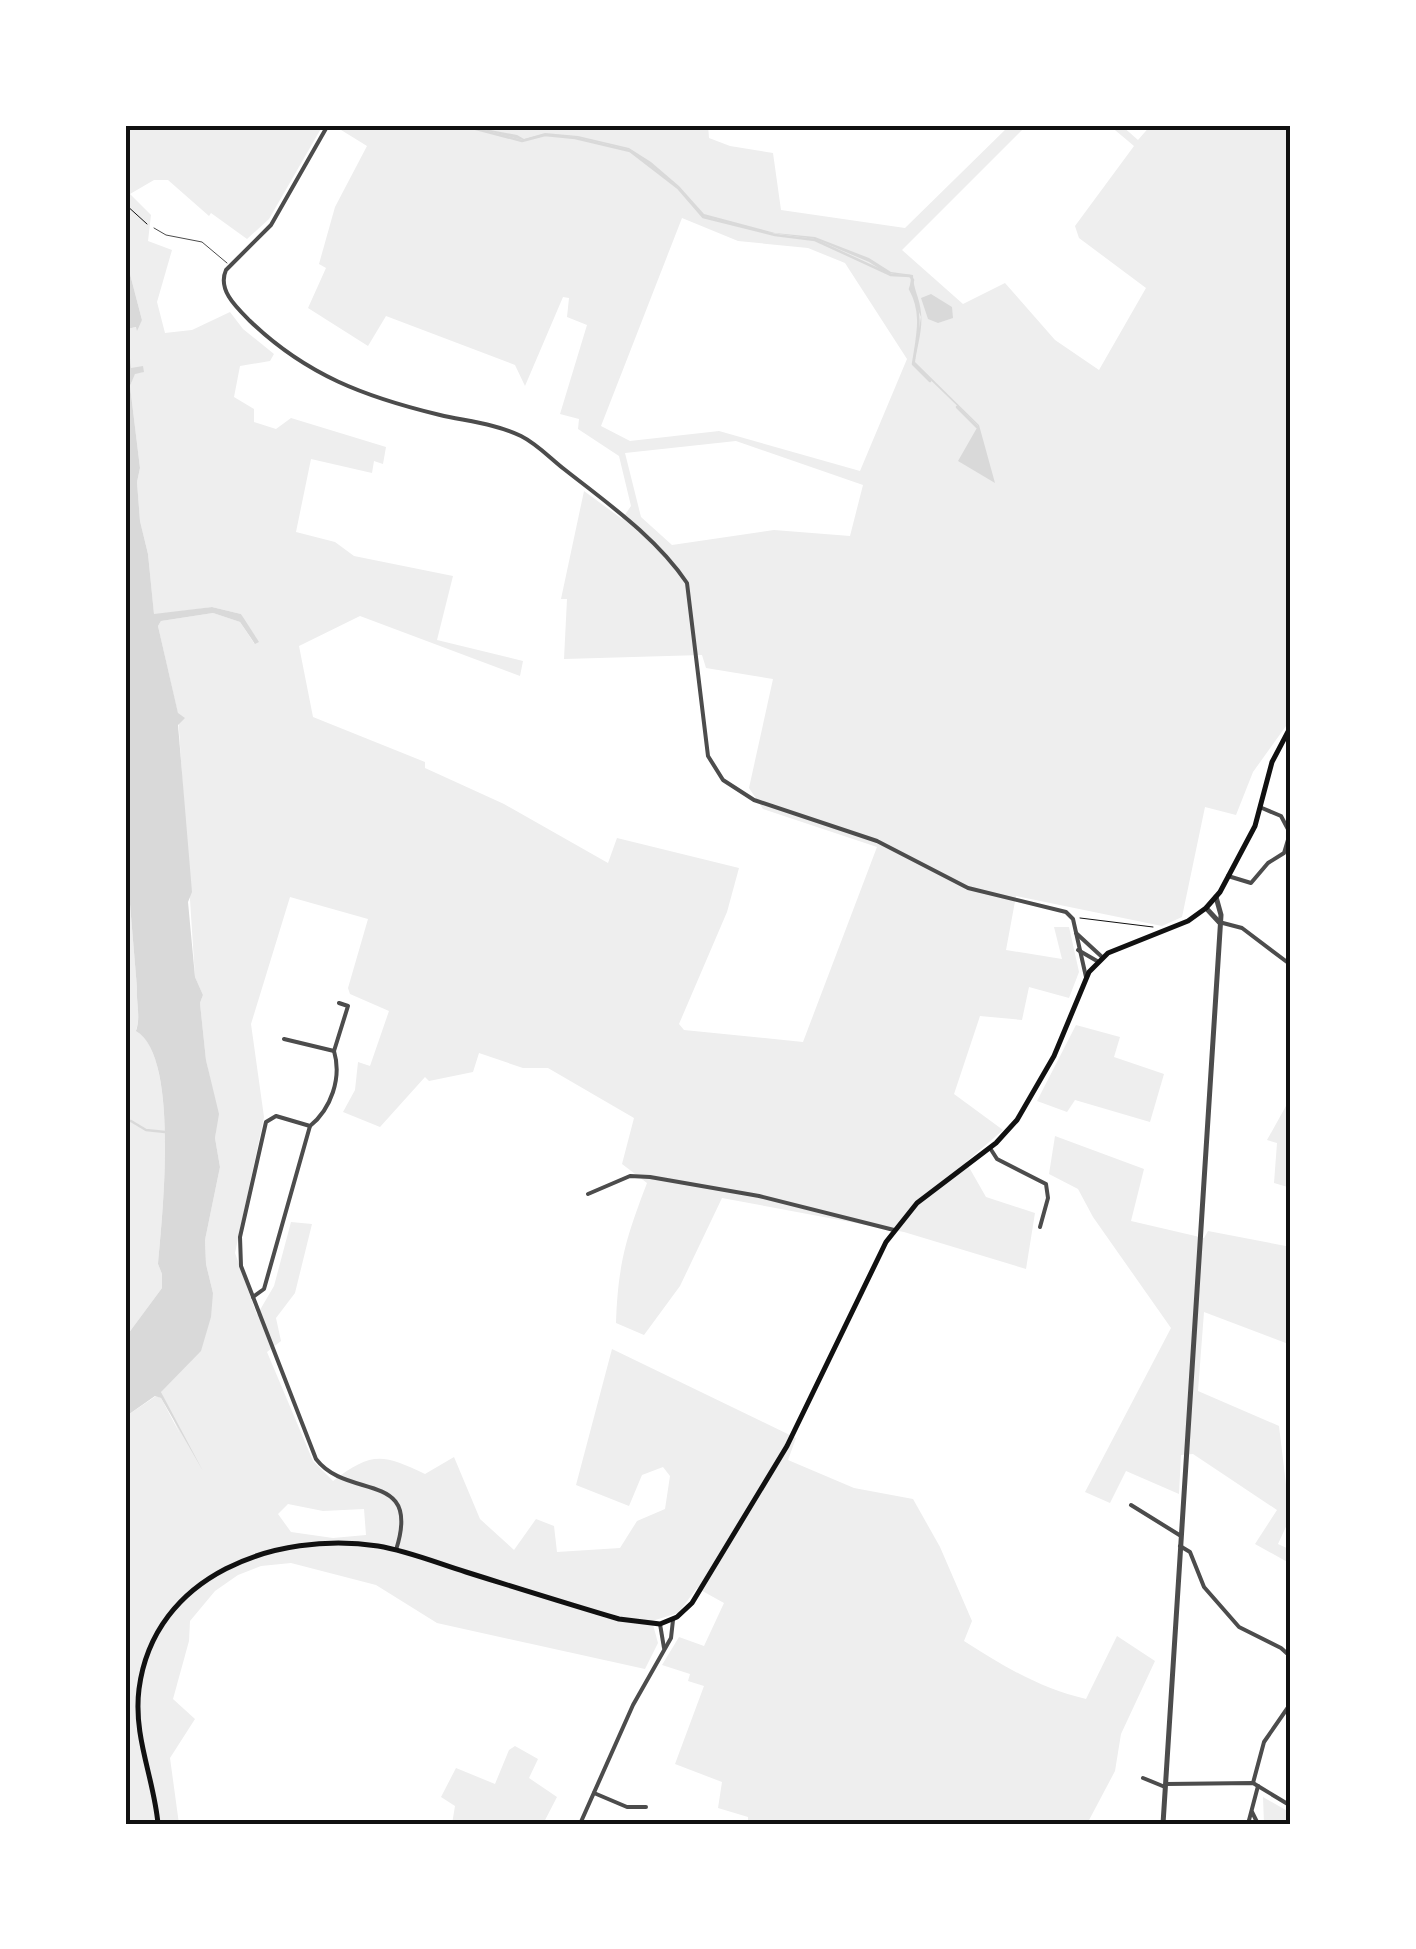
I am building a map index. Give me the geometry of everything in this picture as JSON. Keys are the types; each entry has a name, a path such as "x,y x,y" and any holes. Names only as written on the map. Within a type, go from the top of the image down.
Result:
{"main road":[{"path":"158,1824 139,1740 142,1670 152,1642 174,1607 200,1583 236,1562 261,1553 353,1545 396,1550 619,1620 660,1624 673,1620 692,1603 787,1446 894,1230 927,1194 990,1148 1017,1120 1041,1082 1086,978 1099,959 1165,932 1206,908 1216,896 1262,808 1272,762 1291,726"}],"street":[{"path":"328,125 271,225 229,265 222,278 234,306 300,363 372,398 521,436 627,520 672,562 687,583 708,756 722,780 735,791 877,841 968,888 1066,912 1073,919 1086,978"},
{"path":"1228,876 1251,883 1268,863 1284,853 1290,833 1284,816 1262,808"},
{"path":"1284,853 1291,857"},
{"path":"1164,1824 1220,922 1216,896"},
{"path":"1206,908 1220,922 1242,928 1291,966"},
{"path":"1076,932 1099,959"},
{"path":"1078,950 1099,959"},
{"path":"253,1297 264,1289 310,1126 327,1112 338,1064 334,1051 348,1006 339,1003"},
{"path":"284,1039 334,1051"},
{"path":"310,1126 276,1116 266,1122 238,1251 316,1459 331,1475 378,1488 394,1498 403,1519 396,1550"},
{"path":"990,1148 997,1159 1046,1184 1048,1198 1040,1227"},
{"path":"588,1194 630,1176 650,1177 759,1196 894,1230"},
{"path":"1130,1505 1181,1536"},
{"path":"1180,1546 1190,1552 1204,1587 1239,1627 1291,1657"},
{"path":"580,1824 633,1706 671,1638 673,1620"},
{"path":"660,1624 664,1648"},
{"path":"1248,1824 1264,1742 1291,1703"},
{"path":"1143,1778 1166,1786 1256,1784 1291,1806"},
{"path":"594,1793 627,1808 646,1807"},
{"path":"1252,1812 1258,1824"}],"lane":[{"path":"154,228 166,235 202,242 229,265"}],"path":[{"path":"125,204 154,228"},
{"path":"1073,919 1131,924 1165,932"}],"shaded area":[{"path":"125,125 323,125 269,219 247,239 211,213 209,216 168,180 154,180 130,194 151,215 148,241 172,250 157,302 165,333 192,330 230,312 243,329 274,354 270,361 240,366 234,397 254,409 254,422 276,429 291,418 386,447 383,464 374,461 372,473 311,459 296,532 335,542 354,556 453,576 437,640 523,661 520,676 360,616 299,646 313,717 425,762 425,768 504,804 608,863 617,838 739,868 727,912 679,1024 684,1030 803,1042 877,847 763,809 749,788 773,679 706,668 702,655 564,659 567,599 561,599 584,491 622,519 631,506 619,456 578,429 579,419 560,414 587,325 567,317 569,298 563,297 525,386 515,365 386,316 368,346 308,308 326,268 319,264 335,207 367,146 333,125 708,125 709,138 773,153 781,210 905,228 1010,125 1027,125 902,250 963,304 1005,283 1055,340 1099,370 1146,288 1079,238 1075,226 1134,146 1109,125 1121,125 1138,140 1151,125 1291,125 1291,719 1253,772 1236,815 1205,807 1182,917 1162,926 1016,896 1006,950 1062,959 1054,927 1069,927 1079,972 1069,998 1029,987 1022,1020 980,1016 954,1094 1003,1130 966,1162 986,1197 1035,1213 1026,1269 904,1232 722,1198 680,1286 644,1335 616,1323 624,1252 647,1183 622,1164 634,1118 548,1068 523,1068 479,1053 473,1072 429,1081 425,1077 380,1127 343,1112 355,1090 358,1062 370,1066 389,1011 350,994 348,988 368,919 290,897 251,1024 264,1117 235,1253 257,1315 274,1286 291,1222 312,1224 295,1293 276,1318 281,1341 267,1352 313,1461 333,1481 357,1465 377,1459 398,1462 425,1474 454,1457 480,1519 514,1550 536,1519 554,1526 557,1552 620,1548 637,1521 665,1509 670,1476 663,1467 642,1475 629,1506 576,1485 612,1349 796,1438 788,1460 854,1488 913,1499 940,1547 972,1621 964,1641 1008,1668 1086,1699 1117,1636 1155,1661 1121,1734 1115,1771 1087,1824 748,1824 748,1817 718,1808 722,1782 675,1764 704,1686 688,1681 690,1674 662,1665 679,1637 704,1646 724,1603 697,1588 678,1613 652,1621 658,1643 645,1669 437,1623 376,1585 291,1563 261,1566 238,1575 215,1591 190,1621 189,1641 173,1699 195,1719 170,1758 179,1824 125,1824 125,1417 156,1396 161,1398 179,1432 161,1392 213,1293 205,1240 220,1167 215,1138 218,1114 206,1060 200,1003 203,995 195,977 178,714 158,626 161,621 213,613 240,622 254,643 241,614 212,607 154,615 148,554 140,521 140,468 130,386 135,373 143,372 131,369 127,329 137,327 142,320 125,255","holes":["682,218 738,241 808,248 845,263 907,359 860,471 719,431 630,441 601,426","736,441 863,485 850,536 774,530 672,545 641,517 625,453","288,1504 323,1511 364,1509 366,1535 333,1538 291,1532 278,1514"]},
{"path":"464,125 524,139 545,133 578,136 629,148 679,186 704,214 775,233 815,237 869,258 891,272 913,275 921,316 910,289 911,276 886,273 815,239 765,232 703,216 678,187 630,150 575,137 544,135 523,140"},
{"path":"125,255 142,320 137,331 136,327 127,329 131,368 143,366 144,372 135,374 130,386 140,468 140,521 154,614 212,607 241,614 259,642 255,644 240,622 213,613 161,621 158,626 178,713 185,718 178,725 192,892 188,902 195,977 203,995 200,1003 206,1060 219,1114 215,1138 220,1167 205,1240 213,1293 211,1317 201,1351 161,1392 203,1471 161,1398 155,1396 125,1417 125,1338 162,1288 158,1264 165,1139 159,1071 150,1046 136,1031 137,988 125,844"},
{"path":"931,294 952,307 953,318 938,323 928,319 921,298"},
{"path":"921,318 915,362 979,425 995,483 958,461 978,426 913,363"},
{"path":"125,844 137,988 136,1030 150,1046 159,1072 165,1140 158,1264 162,1288 125,1338"},
{"path":"1076,1025 1120,1037 1114,1057 1164,1074 1150,1122 1075,1100 1067,1112 1037,1101"},
{"path":"1291,1097 1291,1188 1274,1183 1277,1143 1267,1140"},
{"path":"1055,1136 1144,1169 1131,1221 1204,1238 1208,1231 1291,1247 1291,1345 1204,1312 1198,1391 1279,1426 1290,1518 1278,1544 1291,1550 1291,1564 1255,1544 1277,1510 1193,1454 1181,1455 1179,1494 1126,1471 1110,1503 1085,1492 1171,1328 1093,1217 1078,1189 1049,1174"},
{"path":"515,1746 538,1759 529,1778 557,1797 543,1824 452,1824 455,1806 441,1797 456,1768 495,1784 509,1750"},
{"path":"1263,1797 1291,1813 1291,1824 1264,1824"}],"waterway":[{"path":"461,125 522,141 545,135 630,151 678,188 703,217 775,235 815,240 891,275 910,276 918,317 913,364 930,381"},
{"path":"957,407 977,427"},
{"path":"125,1121 146,1130 165,1132"}]}
